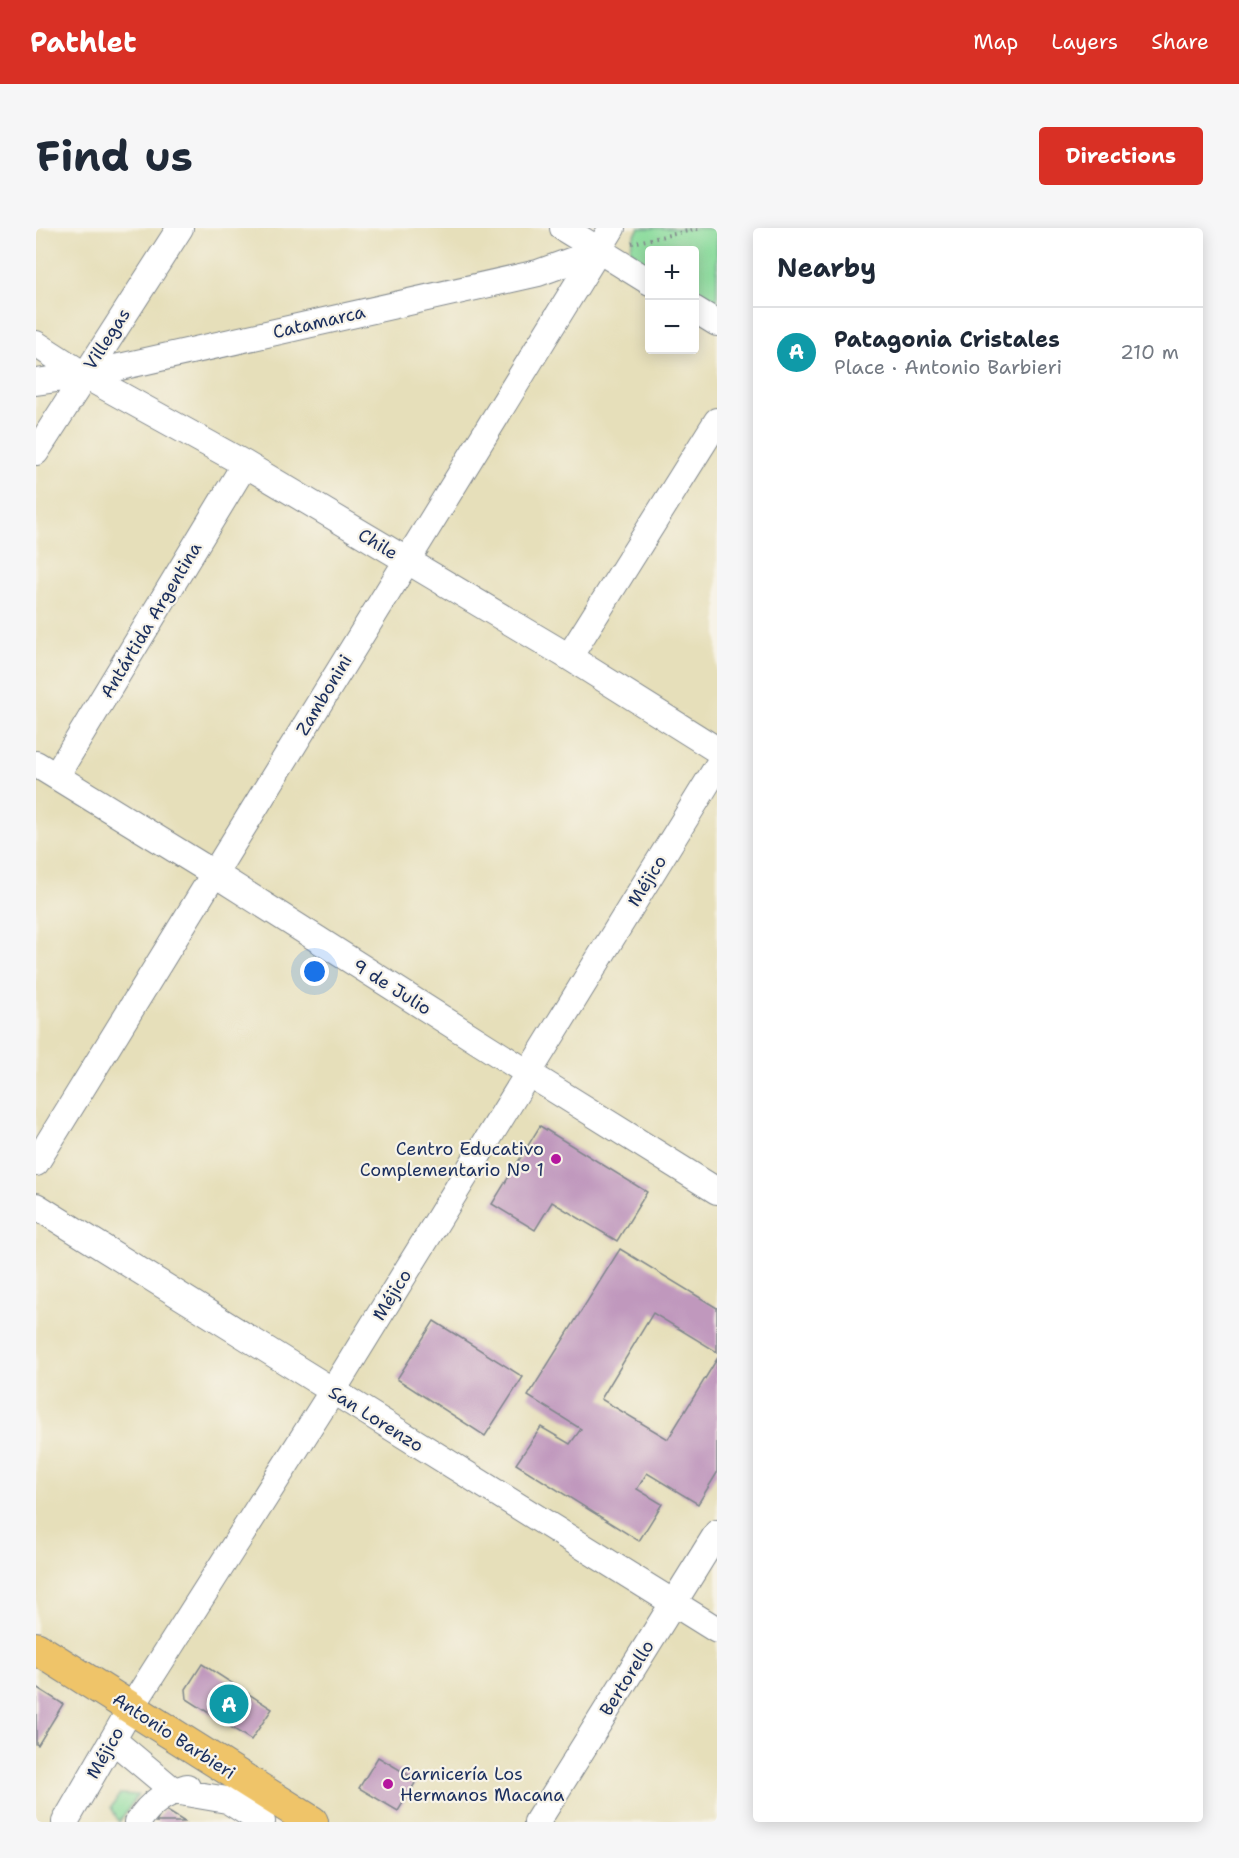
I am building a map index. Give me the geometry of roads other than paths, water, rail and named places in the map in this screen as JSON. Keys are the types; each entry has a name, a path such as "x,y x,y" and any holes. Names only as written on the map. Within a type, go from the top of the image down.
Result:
{"main road":[{"name":"Antonio Barbieri","path":"36,1648 312,1822"}],"street":[{"name":"Villegas","path":"36,452 180,228"},
{"path":"563,228 645,279"},
{"name":"Zambonini","path":"36,1163 612,228"},
{"name":"Catamarca","path":"36,382 84,375 538,273 598,251"},
{"path":"699,312 717,323"},
{"name":"Chile","path":"36,344 84,375 245,464 569,657 717,750"},
{"path":"569,657 717,421"},
{"name":"Antártida Argentina","path":"46,770 245,464"},
{"name":"Méjico","path":"65,1822 131,1708 332,1392 717,767"},
{"name":"9 de Julio","path":"46,770 717,1191"},
{"name":"San Lorenzo","path":"36,1206 717,1630"},
{"name":"Bertorello","path":"537,1822 717,1533"},
{"path":"113,1740 174,1791 227,1800 262,1822"},
{"path":"138,1822 153,1802 174,1791 234,1774"}],"place":[{"name":"Centro Educativo Complementario N° 1","path":"556,1159"},
{"name":"Patagonia Cristales","path":"229,1704"},
{"name":"Carnicería Los Hermanos Macana","path":"388,1784"}]}
